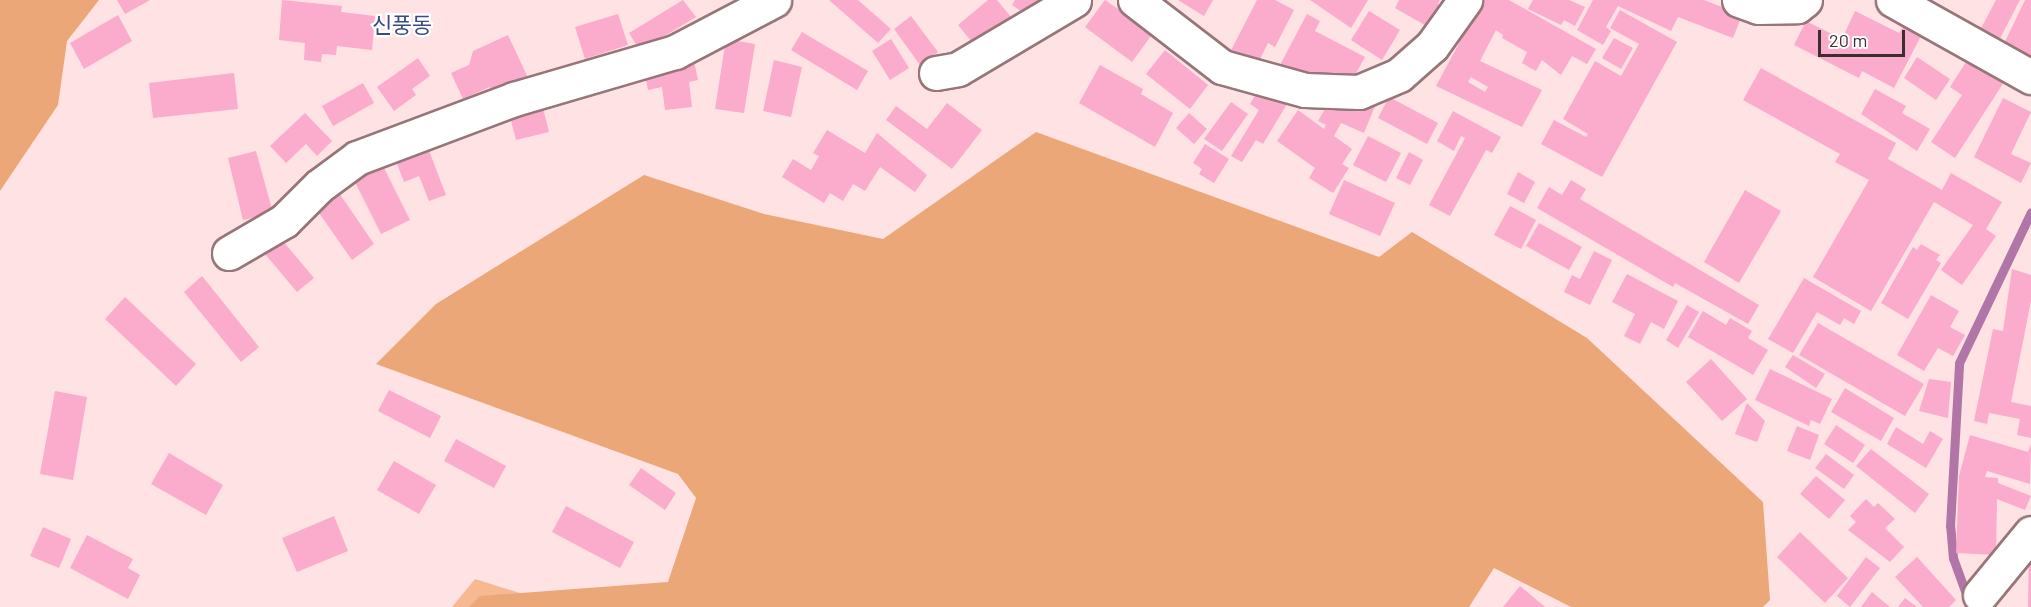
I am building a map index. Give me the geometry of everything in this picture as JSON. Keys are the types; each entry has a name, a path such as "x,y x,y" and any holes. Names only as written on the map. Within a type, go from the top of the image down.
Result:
{"street":[{"path":"229,253 284,221 318,186 357,158 514,99 675,52 774,0"},
{"path":"936,73 958,69 1074,0"},
{"path":"1135,0 1222,67 1305,90 1359,92 1399,75 1424,53 1465,0"},
{"path":"1739,0 1758,7 1797,6 1805,0"},
{"path":"1893,0 2031,77"},
{"path":"1980,595 2031,533"}],"shaded area":[{"path":"0,0 99,0 67,41 58,105 0,191"},
{"path":"1036,132 1379,257 1412,232 1587,338 1763,502 1770,600 1763,607 1571,607 1494,568 1469,607 469,607 480,596 668,582 696,498 678,474 376,364 436,304 644,175 764,214 883,239"},
{"path":"475,579 565,607 452,607"}],"building":[{"path":"117,0 150,0 125,14"},
{"path":"282,0 342,6 341,12 375,16 372,50 337,46 336,55 322,54 321,62 304,60 305,43 279,40"},
{"path":"683,0 696,17 640,51 629,33"},
{"path":"829,0 858,0 891,29 878,43"},
{"path":"988,0 997,0 1011,17 976,47 958,25"},
{"path":"1015,0 1042,0 1031,18 1012,5"},
{"path":"1105,0 1153,33 1132,62 1085,27"},
{"path":"1178,0 1213,0 1204,16"},
{"path":"1257,0 1275,0 1294,10 1275,47 1268,43 1255,69 1228,56"},
{"path":"1310,0 1368,0 1351,28"},
{"path":"1399,0 1440,0 1438,4 1442,6 1430,28 1395,8"},
{"path":"1484,0 1509,0 1596,49 1587,64 1572,56 1561,75 1542,60 1536,71 1522,63 1527,52 1502,38 1503,35 1496,30 1480,61 1542,90 1522,127 1436,86 1463,36 1459,34 1472,9 1478,12","holes":["1471,77 1488,87 1485,92 1468,82"]},
{"path":"1533,0 1569,0 1585,7 1575,26 1564,20 1561,25 1528,9"},
{"path":"1593,0 1704,0 1742,15 1733,38 1678,17 1671,31 1618,6 1606,27 1611,31 1603,45 1577,30"},
{"path":"1996,0 2020,0 1996,46 1977,36"},
{"path":"2025,0 2031,0 2031,65 2001,50"},
{"path":"780,2 787,15 753,33 746,20"},
{"path":"1620,10 1677,42 1602,177 1541,144 1554,120 1586,137 1588,134 1563,119 1595,61 1621,76 1639,44 1610,28"},
{"path":"1369,11 1400,30 1382,60 1351,40"},
{"path":"1855,11 1899,33 1904,25 1922,34 1894,88 1862,71 1859,78 1794,45 1806,21 1842,39"},
{"path":"618,14 628,45 585,59 575,27"},
{"path":"1307,14 1320,21 1315,31 1365,57 1348,88 1309,80 1280,65"},
{"path":"118,15 132,41 84,69 70,43"},
{"path":"911,16 938,52 920,65 894,29"},
{"path":"802,32 868,71 857,90 791,50"},
{"path":"508,35 530,82 495,98 490,87 463,99 451,73 469,65 473,51"},
{"path":"1614,38 1633,48 1621,69 1602,58"},
{"path":"726,39 755,44 744,113 715,109"},
{"path":"891,39 909,68 890,80 872,51"},
{"path":"1165,50 1208,85 1190,109 1146,74"},
{"path":"1917,57 1950,79 1936,100 1904,78"},
{"path":"418,58 430,76 412,89 416,95 394,111 377,87"},
{"path":"1968,59 2004,82 1955,158 1931,142 1962,95 1950,87"},
{"path":"774,60 802,67 791,117 763,111"},
{"path":"694,61 698,80 689,82 692,107 665,110 662,87 648,90 644,70"},
{"path":"1100,65 1143,89 1141,94 1173,113 1155,147 1079,103"},
{"path":"1761,68 1896,143 1888,159 1942,190 1951,173 2002,202 1986,229 1996,236 1962,285 1941,270 1973,225 1934,202 1871,311 1813,277 1869,180 1835,162 1840,154 1743,100"},
{"path":"234,73 238,109 153,118 149,83"},
{"path":"363,83 374,103 333,126 322,106"},
{"path":"1260,87 1287,104 1263,144 1256,140 1242,162 1231,156 1259,110 1250,104"},
{"path":"1875,89 1906,106 1902,113 1930,129 1917,151 1861,114"},
{"path":"1389,97 1438,123 1427,144 1378,118"},
{"path":"2003,98 2031,112 2011,154 2031,163 2021,183 1974,157"},
{"path":"541,100 549,132 516,140 508,109"},
{"path":"1231,102 1248,114 1222,151 1204,139"},
{"path":"1329,102 1366,102 1375,106 1364,133 1341,123 1334,136 1352,149 1342,164 1349,168 1333,193 1309,178 1315,168 1277,141 1298,110 1324,129 1326,125 1318,121"},
{"path":"947,103 982,130 952,169 886,120 896,106 927,129"},
{"path":"1453,111 1501,137 1492,153 1486,150 1450,216 1429,205 1465,138 1461,136 1454,151 1437,141"},
{"path":"305,113 332,141 317,156 306,144 286,163 270,146"},
{"path":"1189,113 1207,129 1194,144 1176,128"},
{"path":"827,130 865,153 877,133 927,175 915,192 880,167 865,191 853,184 843,201 830,193 824,203 782,177 793,159 811,170 819,156 813,153"},
{"path":"1368,136 1401,153 1386,182 1353,165"},
{"path":"1205,144 1229,159 1214,183 1199,174 1202,169 1193,163"},
{"path":"428,148 446,195 429,201 419,176 404,182 396,161"},
{"path":"256,151 273,213 243,220 228,158"},
{"path":"1409,152 1423,160 1410,185 1396,178"},
{"path":"382,164 410,220 381,234 353,178"},
{"path":"1518,172 1535,182 1524,203 1507,194"},
{"path":"1344,180 1395,203 1380,236 1329,214"},
{"path":"1571,180 1586,189 1580,199 1759,305 1748,324 1675,283 1673,287 1537,208 1549,187 1562,195"},
{"path":"335,187 374,244 352,260 312,203"},
{"path":"1745,190 1781,211 1739,283 1704,262"},
{"path":"1510,206 1536,220 1521,249 1494,235"},
{"path":"1539,223 1582,247 1569,270 1526,246"},
{"path":"277,234 314,278 297,292 260,248"},
{"path":"1921,244 1940,255 1936,260 1941,263 1908,319 1881,303 1913,247 1917,250"},
{"path":"1594,251 1612,260 1590,305 1564,292 1572,275 1580,279"},
{"path":"2012,269 2031,275 2031,301 2011,402 2031,406 2031,438 2017,435 2020,419 1989,413 1987,424 1974,421 1993,329 2003,331"},
{"path":"1627,274 1678,301 1664,329 1651,322 1640,344 1624,336 1635,314 1612,302"},
{"path":"202,276 259,347 241,362 184,292"},
{"path":"1804,278 1861,311 1854,324 1844,318 1840,325 1817,312 1793,353 1768,339"},
{"path":"1931,295 1959,311 1950,327 1965,335 1953,356 1938,348 1924,371 1897,355"},
{"path":"125,297 196,364 176,386 105,319"},
{"path":"1687,305 1699,312 1678,348 1666,340"},
{"path":"1703,311 1726,325 1730,318 1752,331 1748,338 1768,350 1753,375 1688,337"},
{"path":"1818,323 1924,384 1905,416 1799,355"},
{"path":"1793,355 1825,374 1816,388 1785,367"},
{"path":"1711,359 1747,399 1722,421 1686,382"},
{"path":"1770,369 1832,399 1820,424 1811,420 1809,426 1755,400"},
{"path":"1929,379 1951,382 1948,418 1919,411"},
{"path":"1845,388 1894,418 1881,441 1831,412"},
{"path":"389,390 441,416 430,438 378,411"},
{"path":"55,391 87,397 73,480 40,474"},
{"path":"1747,403 1765,421 1757,442 1735,434"},
{"path":"1836,425 1865,445 1853,463 1824,444"},
{"path":"1797,426 1819,435 1810,460 1787,451"},
{"path":"1896,427 1923,444 1930,431 1943,439 1926,468 1887,444"},
{"path":"1970,435 2028,452 2031,444 2030,484 1987,471 1985,477 1998,478 1998,483 2031,496 2025,510 1997,499 1996,555 1956,553 1959,476"},
{"path":"456,439 506,466 494,488 444,461"},
{"path":"1871,449 1929,494 1915,513 1856,466"},
{"path":"169,453 223,485 206,515 151,484"},
{"path":"1826,454 1854,475 1844,489 1815,468"},
{"path":"394,461 436,485 419,514 377,490"},
{"path":"641,468 676,493 665,510 629,485"},
{"path":"1816,476 1845,500 1829,519 1800,494"},
{"path":"1866,499 1874,507 1878,503 1895,519 1885,528 1904,547 1890,562 1848,530 1856,522 1850,516"},
{"path":"566,506 634,542 620,568 552,532"},
{"path":"334,516 348,551 297,572 282,538"},
{"path":"43,527 71,539 59,568 30,556"},
{"path":"1800,532 1848,578 1825,603 1777,557"},
{"path":"87,535 133,559 128,568 140,575 128,599 70,568"},
{"path":"2029,554 2031,555 2031,607 2028,607"},
{"path":"1866,557 1880,568 1850,607 1837,596"},
{"path":"1917,557 1956,600 1949,607 1923,607 1895,577"},
{"path":"1520,586 1545,607 1503,607"},
{"path":"1872,592 1890,607 1861,607"},
{"path":"1905,598 1917,607 1898,607"}],"waterway":[{"path":"1969,602 1953,558 1950,526 1959,363 2031,212"}],"district":[{"name":"신풍동","path":"402,25"}]}
